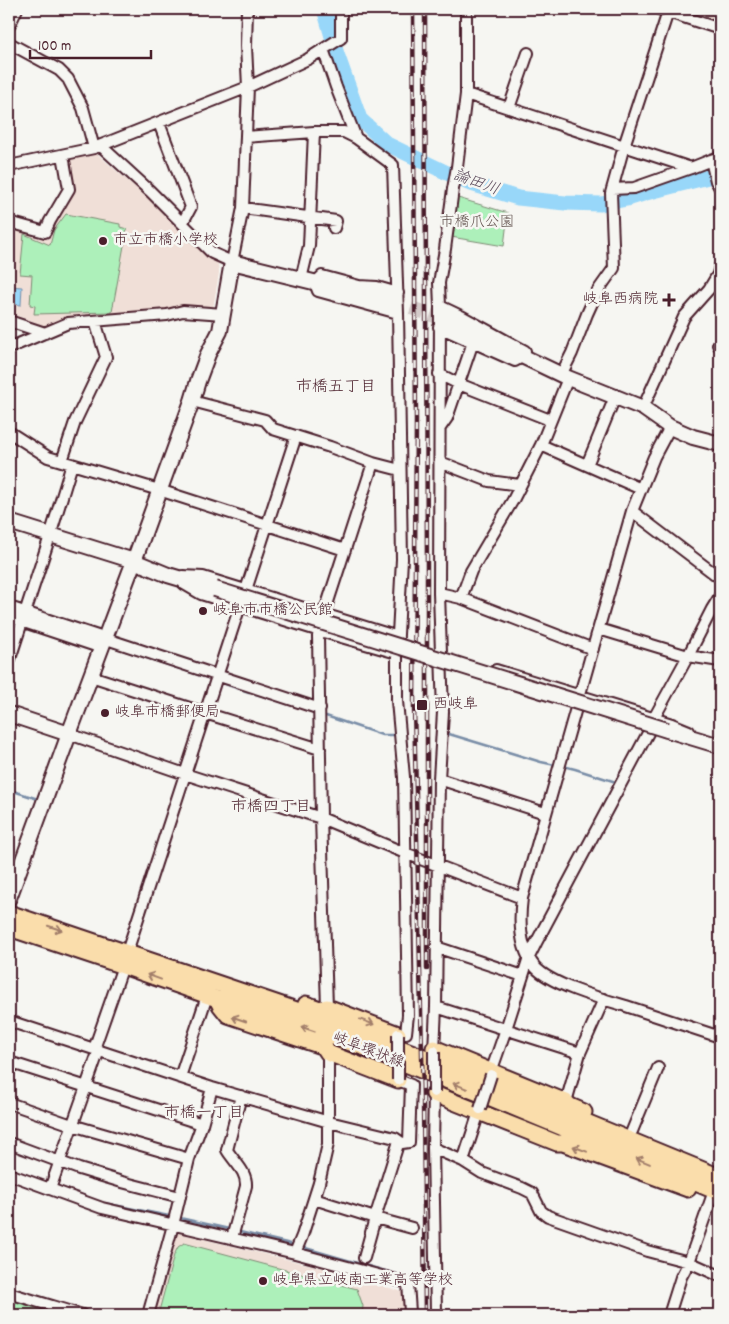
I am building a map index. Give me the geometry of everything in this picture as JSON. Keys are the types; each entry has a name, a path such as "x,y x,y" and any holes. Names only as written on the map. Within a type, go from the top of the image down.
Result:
{"main road":[{"name":"岐阜環状線","path":"9,913 125,959 212,998 308,1028 537,1117 717,1182"},
{"name":"岐阜環状線","path":"9,928 222,984 344,1026 496,1085 717,1182"},
{"path":"222,984 230,980 320,1009 327,1007 398,1034"},
{"path":"212,998 228,1015 324,1047 328,1053 398,1080"},
{"path":"434,1049 693,1156 710,1167 717,1182 703,1191 697,1192 686,1189 563,1143 557,1143 434,1093"}],"street":[{"path":"9,26 17,9"},
{"path":"9,898 134,561 208,354 220,331 243,208 248,87 247,9"},
{"path":"9,166 97,147 248,87 308,59 341,38 341,9"},
{"path":"439,1314 433,1148 437,865 439,780 443,720 439,593 441,317 439,283 457,168 466,94 466,9"},
{"path":"461,598 471,571 513,500 540,445 565,376 568,361 587,314 597,292 614,268 611,191 664,10 720,29"},
{"path":"9,43 59,70 68,79 83,108 97,147 150,190 212,253 232,262 396,302"},
{"path":"323,49 356,138"},
{"path":"509,108 528,53"},
{"path":"466,94 691,168"},
{"path":"159,123 191,207 183,222"},
{"path":"9,1021 212,1088 329,1122 395,1138 402,1143 410,1142 410,1085 398,1080 398,1034 406,1033 408,1015 404,777 397,713 397,653 402,559 393,165 356,138 344,132 314,132 246,137"},
{"path":"301,279 309,246 314,132"},
{"path":"9,222 45,232 69,189 63,155"},
{"path":"611,191 634,188 714,161 718,185"},
{"path":"243,208 336,221 334,228"},
{"path":"643,408 684,317 709,289 720,272"},
{"path":"9,348 68,323 183,312 223,314"},
{"path":"441,317 473,342 515,361 522,357"},
{"path":"441,317 522,357 643,408 670,427 720,444"},
{"path":"9,321 46,333"},
{"path":"9,662 50,536 75,422 106,357 95,321"},
{"path":"440,428 447,418 473,342"},
{"path":"440,374 458,384 550,420"},
{"path":"587,465 615,397"},
{"path":"192,401 265,420 273,429 373,463 400,470"},
{"path":"670,427 654,457 632,511 545,813 522,898 519,919 522,941 529,958 534,966 554,981 720,1037"},
{"path":"9,432 48,457 159,490 345,550"},
{"path":"246,590 296,436"},
{"path":"540,445 641,489"},
{"path":"440,462 489,481 520,485"},
{"path":"327,1007 318,636 373,463"},
{"path":"632,511 720,578"},
{"path":"9,522 134,561 168,575 720,746"},
{"path":"168,575 203,576 398,637"},
{"path":"168,575 201,594 397,653"},
{"path":"439,593 461,598 593,649"},
{"path":"654,718 720,596"},
{"path":"50,1189 86,1087 125,959 240,606"},
{"path":"9,607 23,617 320,709"},
{"path":"9,617 23,617"},
{"path":"599,628 688,656 720,661"},
{"path":"442,654 654,718 672,724 720,746"},
{"path":"442,666 514,689"},
{"path":"91,676 320,748"},
{"path":"576,708 670,738 720,746"},
{"path":"9,714 321,818 522,898"},
{"path":"462,1161 529,958 649,731"},
{"path":"439,780 545,813"},
{"path":"436,946 524,976"},
{"path":"180,1077 212,998"},
{"path":"566,1102 580,1053 604,999"},
{"path":"436,1007 580,1053"},
{"path":"295,1253 319,1183 328,1144 328,1053"},
{"path":"9,1062 202,1124"},
{"path":"632,1131 658,1068"},
{"path":"148,1315 189,1159 202,1124 212,1088"},
{"path":"232,1238 247,1179 227,1150 241,1096"},
{"path":"9,1103 72,1125 189,1159"},
{"path":"364,1258 398,1141"},
{"path":"9,1143 79,1169 180,1197"},
{"path":"433,1148 482,1172 532,1192 541,1211 548,1216 647,1251 689,1262 720,1276"},
{"path":"9,1174 102,1208 295,1253 408,1283 409,1315"},
{"path":"670,1315 681,1277 689,1262 717,1182"},
{"path":"314,1199 412,1228"},
{"path":"9,1292 82,1315"}],"shaded area":[{"path":"672,9 720,9 720,25"},
{"name":"市立市橋小学校","path":"95,152 198,242 218,264 219,273 213,309 51,328 9,313 9,226 48,239 51,225 72,190 68,157"},
{"name":"岐阜県立岐南工業高等学校","path":"178,1233 327,1269 406,1293 406,1315 151,1315 173,1236"}],"green space":[{"name":"市橋爪公園","path":"458,198 508,213 504,246 451,237"},
{"path":"66,214 120,224 120,227 127,229 112,312 34,314 35,306 30,305 32,275 20,274 24,234 50,245 54,230"},
{"name":"岐阜県立岐南工業高等学校","path":"184,1243 357,1289 363,1306 362,1315 158,1315 174,1255 178,1247"},
{"path":"9,1297 71,1315 9,1315"}],"water":[{"path":"9,286 22,287 21,305 9,304"}],"waterway":[{"name":"論田川","path":"324,9 337,54 360,119 387,144 468,183 518,198 565,203 601,204 627,199 720,174"},
{"path":"111,646 135,654"},
{"path":"144,657 208,678"},
{"path":"222,683 249,692"},
{"path":"256,694 314,712"},
{"path":"326,716 382,735 393,735"},
{"path":"449,734 555,765"},
{"path":"563,766 616,782"},
{"path":"9,794 10,790 38,799"},
{"path":"104,1203 169,1216"},
{"path":"180,1218 229,1229"},
{"path":"240,1232 291,1244"},
{"path":"302,1247 413,1279 414,1299"}],"tunnel":[{"path":"391,301 444,319"}],"railway":[{"path":"413,9 416,420 414,707 423,1097 425,1315"},
{"path":"425,9 427,969"}],"place":[{"name":"市立市橋小学校","path":"103,241"},
{"name":"岐阜西病院","path":"669,300"},
{"name":"岐阜市市橋公民館","path":"203,611"},
{"name":"西岐阜","path":"422,705"},
{"name":"岐阜市橋郵便局","path":"105,713"},
{"name":"岐阜県立岐南工業高等学校","path":"263,1281"}],"district":[{"name":"市橋五丁目","path":"336,387"},
{"name":"市橋四丁目","path":"271,807"},
{"name":"市橋一丁目","path":"204,1113"}]}
